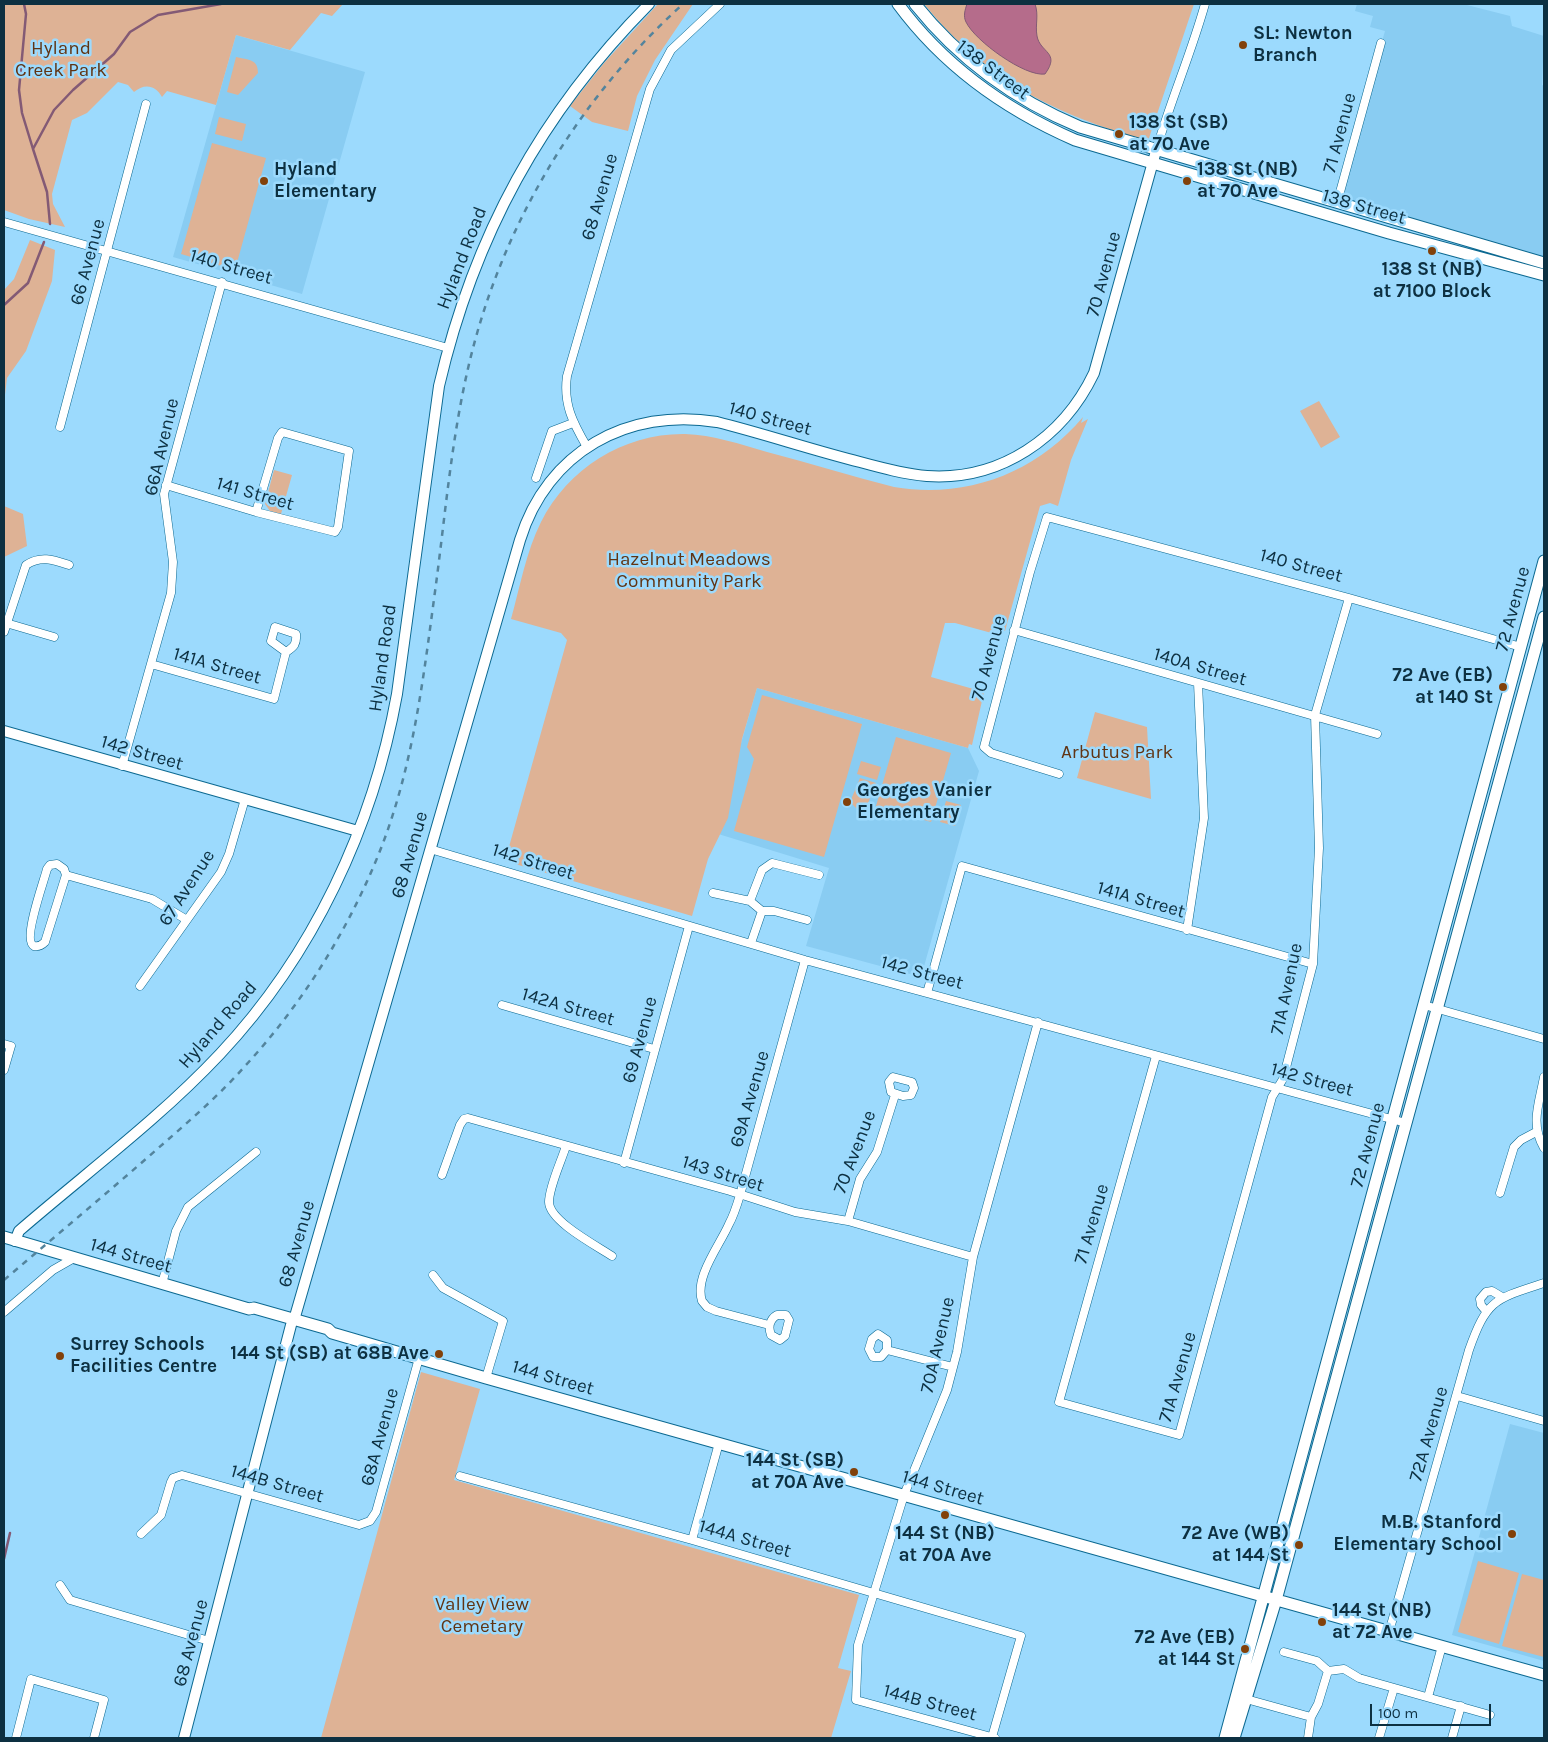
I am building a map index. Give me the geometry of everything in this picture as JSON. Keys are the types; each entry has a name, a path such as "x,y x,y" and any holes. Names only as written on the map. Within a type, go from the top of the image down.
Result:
{"main road":[{"name":"138 Street","path":"898,4 951,62 998,99 1030,118 1075,140 1544,276"},
{"name":"138 Street","path":"915,4 960,52 1016,95 1080,128 1156,152 1544,263"},
{"name":"72 Avenue","path":"1234,1738 1246,1699 1270,1598 1424,1005 1544,561"},
{"name":"72 Avenue","path":"1225,1738 1270,1598 1406,1123 1540,652 1544,617"},
{"name":"140 Street","path":"1521,647 1540,652"},
{"name":"144 Street","path":"4,1238 249,1309 254,1308 293,1322 328,1329 332,1333 486,1378 1544,1675"}],"street":[{"name":"Hyland Road","path":"16,1241 19,1231 182,1092 236,1035 263,1002 302,946 330,894 376,786 392,722 433,424 448,348 486,239 530,152 588,70 649,4"},
{"name":"68 Avenue","path":"184,1738 293,1322 525,522 535,502 551,480 586,447 573,423 566,399 568,376 650,89 671,50 720,4"},
{"name":"70 Avenue","path":"946,476 981,470 1024,452 1061,423 1077,405 1094,373 1170,104 1187,59 1204,4"},
{"name":"71 Avenue","path":"1337,203 1381,43"},
{"name":"66 Avenue","path":"60,427 146,104"},
{"name":"140 Street","path":"4,222 222,282 448,348"},
{"name":"66A Avenue","path":"122,766 171,593 173,562 164,502 166,485 222,282"},
{"name":"140 Street","path":"586,447 639,424 667,419 692,418 743,428 895,471 928,476 946,476"},
{"path":"536,478 552,431 573,423"},
{"name":"141 Street","path":"166,485 256,512 335,532 338,528 348,451 282,432 278,438 256,512"},
{"name":"140 Street","path":"1047,517 1349,598 1521,647"},
{"name":"70 Avenue","path":"1047,517 1014,630 985,743 986,750 1059,774"},
{"path":"4,632 26,565 38,559 50,558 69,565"},
{"name":"71A Avenue","path":"1179,1435 1272,1097 1283,1079 1313,964 1320,848 1315,715 1349,598"},
{"path":"6,624 54,637"},
{"name":"140A Street","path":"1014,630 1377,734"},
{"name":"141A Street","path":"151,664 274,699 286,652"},
{"path":"1187,930 1204,818 1198,683"},
{"name":"142 Street","path":"4,731 122,766 358,831"},
{"name":"67 Avenue","path":"140,986 221,872 229,854 245,799"},
{"name":"142 Street","path":"430,849 805,960 1406,1123"},
{"path":"750,901 762,870 772,863 819,875"},
{"path":"66,875 45,942 40,946 34,946 30,942 29,935 47,869 50,865 61,865 66,875 152,900 187,920"},
{"name":"141A Street","path":"927,993 962,866 1313,964"},
{"path":"713,893 750,901 762,911 774,911 807,920"},
{"path":"751,944 762,911"},
{"name":"69 Avenue","path":"624,1162 654,1048 690,926"},
{"name":"69A Avenue","path":"769,1325 707,1307 702,1300 700,1291 709,1260 729,1225 740,1195 805,960"},
{"name":"142A Street","path":"502,1005 654,1048"},
{"path":"1424,1005 1544,1039"},
{"name":"70A Avenue","path":"856,1700 858,1645 904,1496 945,1396 953,1367 973,1257 1038,1022"},
{"path":"4,1070 7,1045"},
{"name":"71 Avenue","path":"1156,1056 1059,1402 1179,1435"},
{"path":"1544,1078 1536,1114 1536,1132 1544,1148"},
{"name":"70 Avenue","path":"848,1221 860,1179 877,1152 895,1095"},
{"name":"143 Street","path":"442,1175 464,1119 624,1162 795,1212 848,1221 973,1257"},
{"path":"1500,1193 1514,1147 1536,1132"},
{"path":"566,1146 550,1198 550,1209 560,1221 612,1256"},
{"path":"162,1284 176,1231 188,1207 256,1152"},
{"path":"52,1252 55,1260 53,1270"},
{"path":"4,1312 53,1270 74,1258"},
{"path":"433,1275 443,1288 503,1321 486,1378"},
{"name":"72A Avenue","path":"1389,1632 1474,1336 1486,1310 1502,1297 1544,1283"},
{"path":"1486,1310 1481,1305 1480,1299 1486,1292 1492,1291 1502,1297"},
{"path":"887,1350 953,1367"},
{"name":"68A Avenue","path":"367,1523 376,1512 419,1358"},
{"path":"1457,1396 1544,1421"},
{"path":"692,1540 719,1443"},
{"name":"144B Street","path":"142,1534 161,1515 171,1482 177,1476 188,1476 248,1492 359,1525 367,1523"},
{"name":"144A Street","path":"460,1476 692,1540 1021,1636 994,1738"},
{"path":"60,1584 70,1600 209,1642"},
{"path":"1428,1697 1442,1646"},
{"path":"1284,1652 1317,1661 1328,1670 1344,1669 1359,1678 1490,1715"},
{"path":"1308,1738 1311,1717 1318,1704 1328,1670"},
{"path":"16,1738 31,1679 104,1700 94,1738"},
{"path":"1379,1738 1394,1688"},
{"path":"1246,1699 1311,1717"},
{"name":"144B Street","path":"856,1700 994,1738"},
{"path":"1452,1738 1461,1706"}],"shaded area":[{"path":"967,4 1035,4 1037,36 1051,61 1045,74 1025,70 1001,56 979,39 965,20"},
{"path":"1357,4 1463,4 1510,16 1512,26 1544,36 1542,85 1544,86 1544,259 1336,204 1385,31 1370,27 1373,16 1355,11"},
{"name":"Hyland Elementary","path":"236,35 365,72 302,294 173,257"},
{"name":"Georges Vanier Elementary","path":"757,688 968,748 979,771 921,977 806,946 829,868 715,833"},
{"name":"M.B. Stanford Elementary School","path":"1510,1424 1544,1433 1544,1661 1452,1635"}],"green space":[{"name":"Hyland Creek Park","path":"4,4 343,4 332,16 321,13 290,50 236,35 216,105 167,91 162,97 156,90 146,86 134,92 128,85 118,82 87,113 72,120 52,194 53,204 65,227 29,219 4,210"},
{"path":"658,4 693,4 655,60 637,96 628,131 592,122 570,106 604,63"},
{"path":"924,4 1194,4 1148,141 1082,119 1024,91 972,54"},
{"path":"236,57 249,60 258,68 258,73 238,95 227,92"},
{"path":"219,117 246,124 242,141 215,134"},
{"path":"212,143 266,158 235,270 181,254"},
{"path":"30,240 55,250 52,281 26,351 7,378 4,403 4,290 14,279"},
{"path":"1319,401 1340,437 1321,448 1300,411"},
{"name":"Hazelnut Meadows Community Park","path":"1083,417 1081,423 1088,419 1071,460 1058,506 1050,503 1040,506 1005,631 1001,630 999,635 955,623 945,623 931,677 984,692 972,745 969,744 968,748 757,688 742,739 728,818 708,859 692,916 505,861 567,640 561,633 511,619 527,557 541,522 552,503 566,485 583,470 601,457 620,447 663,435 685,434 726,440 894,487 921,490 947,489 973,485 997,478 1021,467 1043,454 1064,437"},
{"path":"274,470 292,475 281,514 270,511 265,504"},
{"path":"4,506 23,514 27,546 4,557"},
{"path":"762,695 862,724 824,857 734,831 754,759 747,747"},
{"name":"Arbutus Park","path":"1095,712 1147,727 1151,799 1077,778"},
{"path":"896,737 951,753 931,822 876,806"},
{"path":"861,761 881,767 877,780 857,774"},
{"path":"860,778 876,783 867,806 858,810 850,802"},
{"path":"946,801 961,805 955,826 940,822"},
{"name":"Valley View Cemetary","path":"421,1372 480,1389 454,1480 859,1595 838,1668 851,1671 831,1738 321,1738"},
{"path":"1478,1561 1519,1573 1499,1644 1458,1632"},
{"path":"1522,1574 1544,1580 1544,1657 1502,1646"}],"waterway":[{"path":"24,4 26,14 19,90 22,113 33,149"},
{"path":"50,224 47,192 33,149 54,110 73,90 114,54 130,32 158,15 221,4"},
{"path":"4,305 28,283 44,242"},
{"path":"4,1559 10,1533"}],"railway":[{"path":"4,1280 173,1136 235,1078 285,1019 335,944 363,891 387,831 398,799 414,733 425,666 458,419 463,389 484,309 524,212 550,166 610,80 645,41 683,4"}],"place":[{"name":"SL: Newton Branch","path":"1243,45"},
{"name":"138 St (SB) at 70 Ave","path":"1119,134"},
{"name":"Hyland Elementary","path":"264,181"},
{"name":"138 St (NB) at 70 Ave","path":"1187,181"},
{"name":"138 St (NB) at 7100 Block","path":"1432,251"},
{"name":"72 Ave (EB) at 140 St","path":"1503,687"},
{"name":"Georges Vanier Elementary","path":"847,802"},
{"name":"144 St (SB) at 68B Ave","path":"439,1354"},
{"name":"Surrey Schools Facilities Centre","path":"60,1356"},
{"name":"144 St (SB) at 70A Ave","path":"854,1472"},
{"name":"144 St (NB) at 70A Ave","path":"945,1515"},
{"name":"M.B. Stanford Elementary School","path":"1512,1534"},
{"name":"72 Ave (WB) at 144 St","path":"1299,1545"},
{"name":"144 St (NB) at 72 Ave","path":"1322,1622"},
{"name":"72 Ave (EB) at 144 St","path":"1245,1649"}]}
